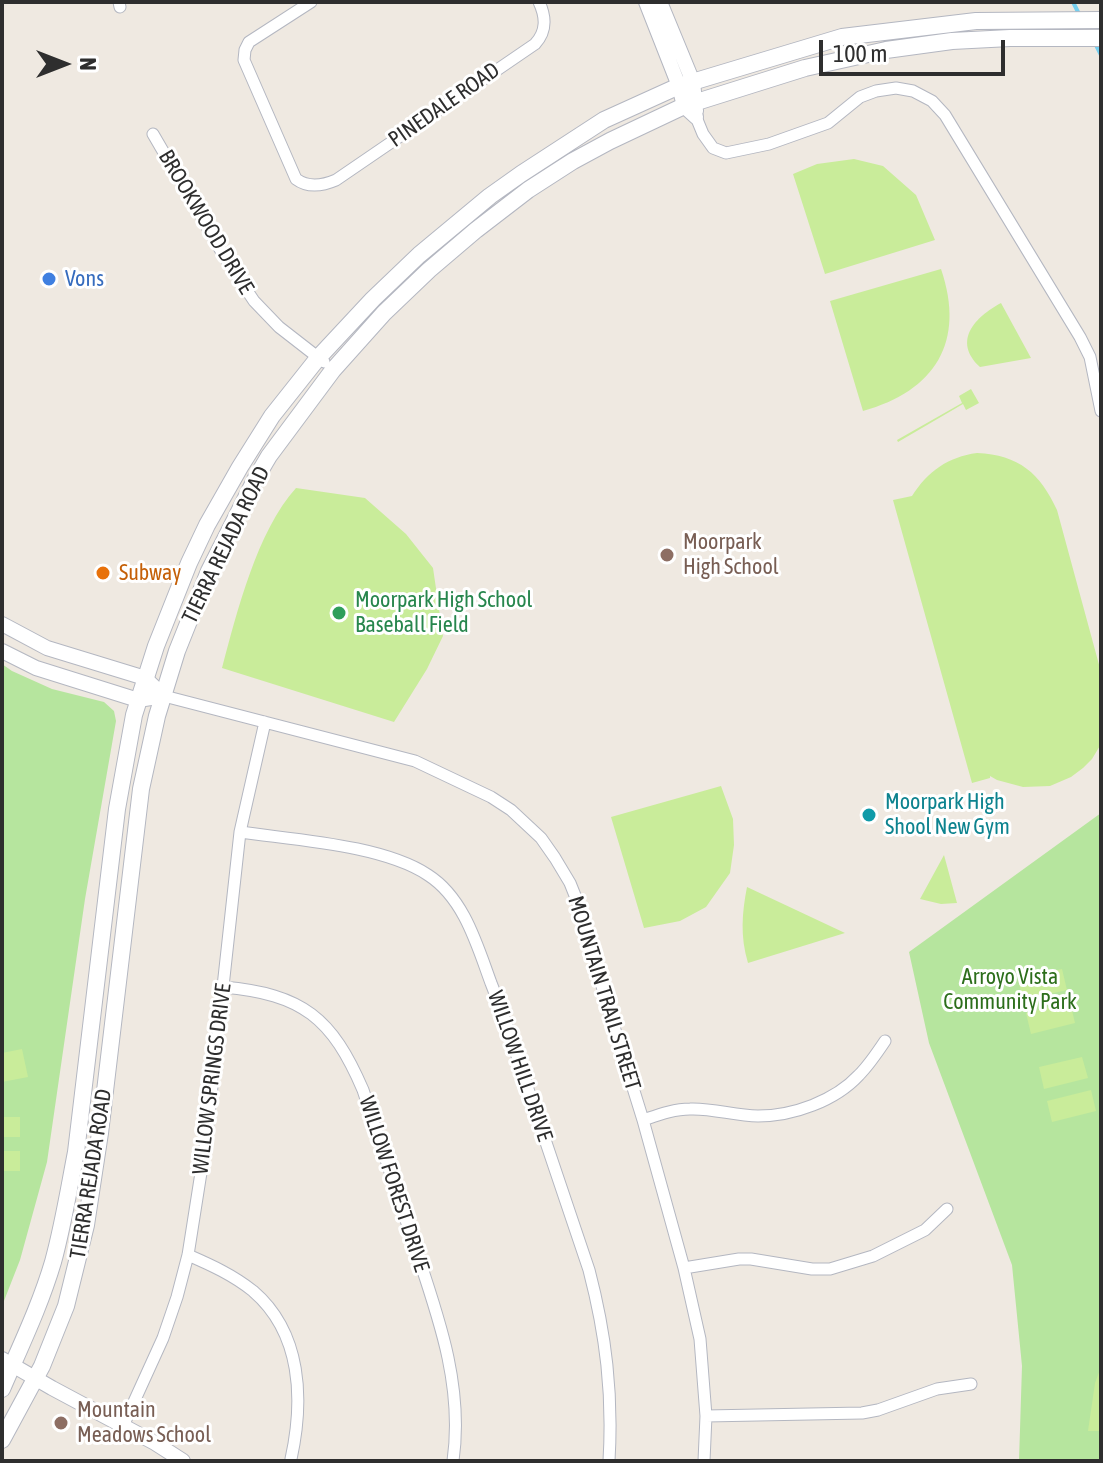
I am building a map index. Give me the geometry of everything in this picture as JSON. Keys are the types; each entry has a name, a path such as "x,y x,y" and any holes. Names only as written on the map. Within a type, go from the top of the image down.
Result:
{"main road":[{"name":"TIERRA REJADA ROAD","path":"2,1389 8,1362 25,1341 53,1262 67,1199 76,1152 117,809 130,728 138,700 189,563 207,525 272,416 318,358 419,255 490,196 604,120 686,84 842,37 976,21 1101,20"},
{"name":"TIERRA REJADA ROAD","path":"2,1440 36,1379 66,1306 86,1225 141,789 177,651 209,571 269,456 333,370 384,313 476,230 528,190 610,141 805,68 843,59 952,41 1101,38"}],"street":[{"name":"PINEDALE ROAD","path":"311,2 249,42 244,60 296,179 313,186 327,185 336,180 535,44 543,32 544,20 539,2"},
{"path":"646,2 686,84"},
{"path":"660,2 692,109 713,148 726,153 769,144 828,123 860,97 876,91 896,88 913,91 932,101 945,115 1080,337 1090,357 1101,411"},
{"name":"BROOKWOOD DRIVE","path":"153,134 254,301 279,327 333,370"},
{"name":"MOUNTAIN TRAIL STREET","path":"2,624 47,648 145,678 164,696"},
{"name":"MOUNTAIN TRAIL STREET","path":"2,651 36,668 138,700 164,696 415,761 491,797 511,810 541,838 570,883 580,905 684,1268 700,1339 706,1416 704,1461"},
{"name":"WILLOW SPRINGS DRIVE","path":"123,1426 163,1338 188,1255 206,1141 240,832 265,722"},
{"name":"WILLOW HILL DRIVE","path":"240,832 346,847 401,861 429,875 452,897 463,915 503,1013 593,1284 609,1367 609,1461"},
{"name":"WILLOW FOREST DRIVE","path":"223,987 261,992 308,1011 330,1030 353,1066 443,1336 455,1395 453,1461"},
{"path":"643,1120 676,1110 762,1116 813,1105 858,1077 885,1041"},
{"path":"684,1268 739,1259 830,1269 873,1256 925,1230 947,1209"},
{"path":"188,1255 217,1267 254,1292 282,1329 296,1367 299,1396 297,1432 291,1459"},
{"path":"8,1362 183,1461"},
{"path":"706,1416 862,1413 937,1389 971,1384"}],"green space":[{"path":"854,159 883,166 916,195 935,240 825,274 793,174 817,164"},
{"path":"941,269 948,295 949,319 946,341 938,360 926,377 909,391 863,411 830,301"},
{"path":"1001,303 1031,358 980,367 972,357 967,339 970,330 983,315"},
{"path":"971,389 979,403 966,410 963,404 898,442 962,403 959,396"},
{"path":"977,453 1005,458 1026,468 1050,497 1057,510 1101,672 1101,744 1083,768 1050,786 1023,787 990,776 972,783 893,500 912,496 932,472 948,462"},
{"name":"Moorpark High School Baseball Field","path":"296,488 365,498 406,534 433,568 443,636 427,669 394,722 222,668 259,549 282,506"},
{"path":"2,664 52,689 104,702 114,711 116,721 85,899 47,1162 20,1260 2,1306"},
{"path":"721,786 733,819 734,845 730,873 706,907 680,921 644,928 611,817"},
{"name":"Arroyo Vista Community Park","path":"1101,813 1101,1461 1019,1461 1022,1366 1012,1265 929,1043 909,952"},
{"path":"944,855 957,903 941,904 920,899"},
{"path":"747,887 845,933 748,963 743,925"},
{"path":"1062,969 1067,990 1023,1000 1018,979"},
{"path":"1070,1002 1075,1023 1031,1034 1026,1013"},
{"path":"22,1049 28,1077 2,1082 2,1053"},
{"path":"1082,1057 1088,1078 1044,1089 1039,1067"},
{"path":"1091,1090 1096,1111 1052,1122 1047,1101"},
{"path":"2,1117 20,1117 20,1137 2,1137"},
{"path":"2,1151 20,1151 20,1171 2,1171"},
{"path":"1101,1367 1101,1431 1088,1431 1095,1383"}],"waterway":[{"path":"1073,2 1079,14"},
{"path":"1095,43 1101,55"}],"place":[{"name":"Vons","path":"49,279"},
{"name":"Moorpark High School","path":"667,555"},
{"name":"Subway","path":"103,573"},
{"name":"Moorpark High School Baseball Field","path":"339,613"},
{"name":"Moorpark High Shool New Gym","path":"869,815"},
{"name":"Mountain Meadows School","path":"61,1423"}]}
